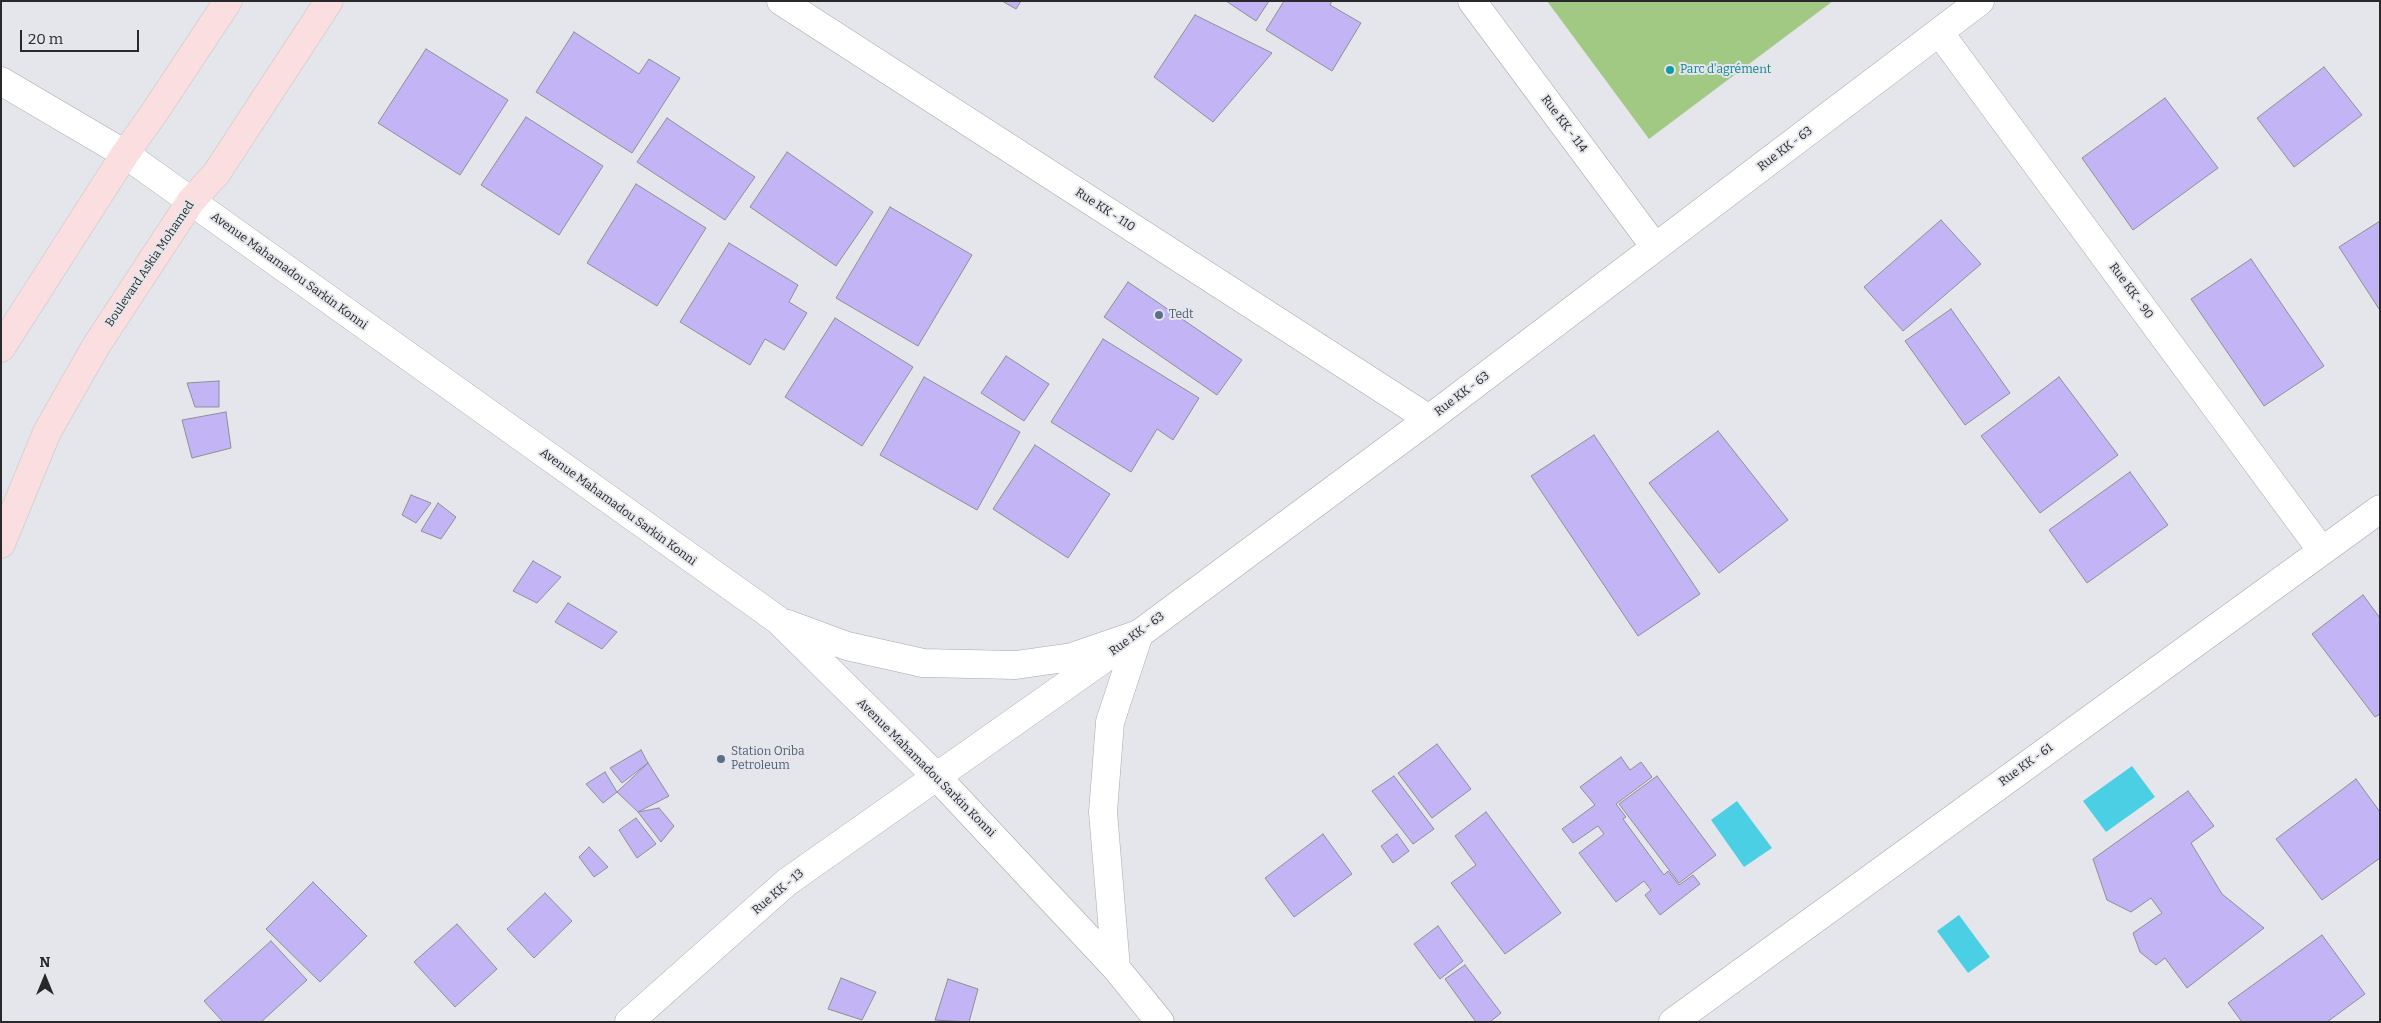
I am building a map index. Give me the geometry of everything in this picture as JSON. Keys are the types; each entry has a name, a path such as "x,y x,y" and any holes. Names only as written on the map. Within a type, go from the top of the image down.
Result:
{"main road":[{"path":"1,348 125,154 154,114 228,1"},
{"name":"Boulevard Askia Mohamed","path":"1,544 47,432 96,346 191,201 216,174 329,1"}],"street":[{"name":"Rue KK - 110","path":"780,1 1429,419"},
{"name":"Rue KK - 114","path":"1472,1 1655,247"},
{"name":"Rue KK - 63","path":"936,776 1139,634 1429,419 1980,1"},
{"name":"Rue KK - 90","path":"1940,32 2322,551"},
{"name":"Avenue Mahamadou Sarkin Konni","path":"1,81 125,154 778,620 936,776 1116,968 1160,1022"},
{"name":"Rue KK - 61","path":"1673,1022 2380,509"},
{"path":"778,620 847,646 923,663 1016,665 1072,657 1139,634"},
{"path":"1116,968 1103,812 1110,722 1139,634"},
{"name":"Rue KK - 13","path":"630,1022 787,882 936,776"}],"green space":[{"name":"Parc d'agrément","path":"1547,1 1833,1 1649,139"}],"water":[{"path":"2132,766 2155,797 2106,832 2083,801"},
{"path":"1737,801 1772,848 1744,867 1711,820"},
{"path":"1959,915 1990,957 1968,973 1937,931"}],"building":[{"path":"1002,1 1021,1 1016,9"},
{"path":"1226,1 1269,1 1256,21"},
{"path":"1284,1 1332,1 1330,5 1361,23 1332,71 1266,30"},
{"path":"1195,15 1272,53 1213,122 1154,77"},
{"path":"574,32 639,74 649,59 680,78 632,153 536,92"},
{"path":"426,49 508,100 460,175 378,123"},
{"path":"2324,67 2362,115 2294,167 2257,118"},
{"path":"2165,98 2218,168 2133,230 2082,158"},
{"path":"526,117 603,166 559,235 481,185"},
{"path":"667,118 755,177 725,220 637,162"},
{"path":"787,152 873,212 836,266 750,207"},
{"path":"636,184 706,228 657,306 587,263"},
{"path":"890,207 972,255 918,346 836,298"},
{"path":"1941,220 1981,264 1903,331 1864,287"},
{"path":"2380,221 2380,309 2379,309 2339,247"},
{"path":"729,243 798,285 789,302 807,313 784,350 765,339 750,365 680,322"},
{"path":"2251,259 2324,366 2264,406 2191,299"},
{"path":"1128,282 1242,360 1217,395 1104,317"},
{"path":"1951,309 2010,393 1965,425 1905,341"},
{"path":"835,318 913,367 862,446 785,397"},
{"path":"1103,339 1199,398 1173,440 1157,429 1131,472 1051,422"},
{"path":"1006,356 1049,384 1024,421 981,393"},
{"path":"924,377 1020,432 977,510 880,455"},
{"path":"2059,377 2118,455 2040,513 1981,436"},
{"path":"219,381 219,407 195,407 187,383"},
{"path":"226,412 231,448 192,458 182,420"},
{"path":"1718,431 1788,520 1719,573 1649,483"},
{"path":"1594,435 1700,594 1638,636 1531,476"},
{"path":"1035,445 1110,494 1068,558 993,509"},
{"path":"2130,472 2168,525 2087,583 2049,530"},
{"path":"411,495 431,503 416,523 402,515"},
{"path":"438,503 456,517 441,539 421,531"},
{"path":"533,561 561,577 537,603 513,591"},
{"path":"2363,595 2380,618 2380,714 2375,717 2312,634"},
{"path":"568,603 617,632 602,649 555,622"},
{"path":"1437,744 1471,789 1432,818 1398,773"},
{"path":"641,750 648,763 622,783 610,768"},
{"path":"1621,757 1630,770 1641,762 1652,777 1616,804 1626,817 1623,819 1664,875 1668,871 1679,885 1693,875 1700,884 1660,915 1645,895 1651,890 1644,881 1616,902 1579,853 1604,834 1598,826 1573,843 1562,829 1595,805 1580,787"},
{"path":"648,763 669,796 638,812 617,792"},
{"path":"605,772 617,792 603,803 586,784"},
{"path":"1394,776 1434,829 1413,844 1372,791"},
{"path":"1657,776 1716,855 1679,883 1619,804"},
{"path":"2356,779 2380,812 2380,858 2322,900 2276,839"},
{"path":"2188,791 2214,826 2191,843 2222,894 2264,928 2187,988 2165,958 2156,965 2140,952 2133,933 2162,913 2151,898 2131,912 2107,900 2093,859"},
{"path":"659,808 674,826 661,842 638,812"},
{"path":"1486,812 1561,913 1505,954 1451,883 1476,865 1455,836"},
{"path":"636,818 656,844 637,858 619,830"},
{"path":"1323,834 1352,874 1294,917 1265,878"},
{"path":"1397,834 1409,851 1393,863 1381,846"},
{"path":"589,847 608,867 594,877 579,857"},
{"path":"313,882 367,936 320,982 266,929"},
{"path":"545,893 572,921 534,958 507,929"},
{"path":"457,924 497,969 455,1007 414,962"},
{"path":"1438,926 1463,961 1440,979 1414,944"},
{"path":"2322,935 2365,994 2327,1022 2242,1022 2228,1003"},
{"path":"271,941 307,980 261,1022 223,1022 204,1001"},
{"path":"1465,965 1501,1013 1490,1022 1476,1022 1445,979"},
{"path":"841,978 876,992 862,1020 828,1009"},
{"path":"948,979 978,989 969,1022 935,1020"}],"place":[{"name":"Parc d'agrément","path":"1670,70"},
{"name":"Tedt","path":"1159,315"},
{"name":"Station Oriba Petroleum","path":"721,759"}]}
